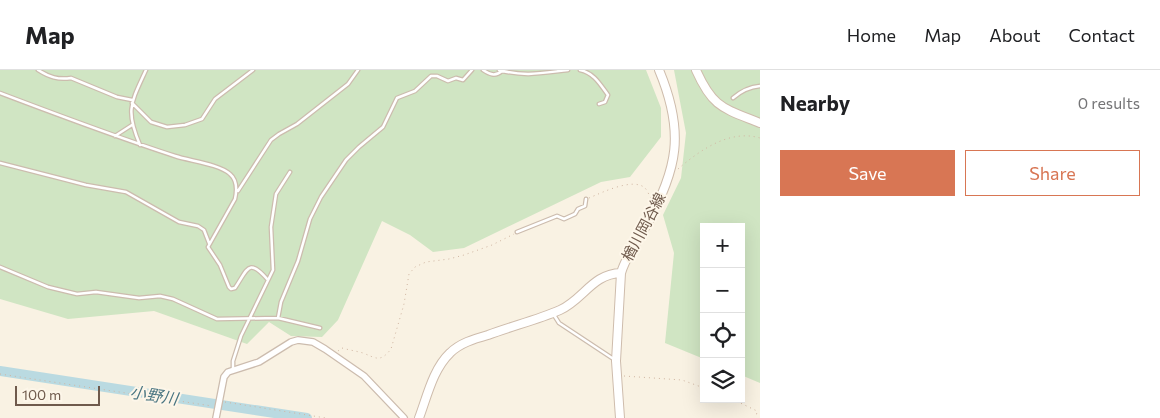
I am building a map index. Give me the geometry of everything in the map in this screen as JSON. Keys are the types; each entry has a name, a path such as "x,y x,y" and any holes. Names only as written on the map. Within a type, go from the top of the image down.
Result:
{"main road":[{"name":"楢川岡谷線","path":"620,418 616,361 621,274 625,260 668,182 675,146 675,126 671,105 659,70"},
{"path":"696,70 710,97 719,105 760,123"},
{"path":"419,418 439,367 451,352 460,345 566,307 600,277 610,274 621,274"}],"street":[{"path":"216,418 224,377 228,372 259,362 291,342 298,340 313,342 364,376 404,418"}],"lane":[{"path":"38,70 49,77 71,78 117,97 132,101 151,122 167,127 185,126 202,118 215,99 253,70"},
{"path":"140,145 132,125 132,101 146,70"},
{"path":"236,192 240,190 271,140 297,124 348,84 358,70"},
{"path":"278,318 281,302 298,261 310,219 324,192 346,160 383,127 397,98 415,91 431,76 437,76 448,81 456,78 463,80 472,70"},
{"path":"483,70 493,75 501,70 514,74 568,70"},
{"path":"580,70 587,71 592,75 608,95 605,102 599,104"},
{"path":"734,98 740,92 760,86"},
{"path":"0,93 140,145 184,160 222,170 229,174 234,180 235,198 209,244"},
{"path":"115,136 132,125"},
{"path":"0,163 86,185 126,192 180,222 198,226 204,230 209,244 208,248 220,266 231,289 235,288 248,268 254,267 261,271 268,280"},
{"path":"233,370 233,361 241,336 273,270 271,226 276,194 290,172"},
{"path":"517,232 556,216 564,219 575,214 578,209 585,206 586,199"},
{"path":"0,267 48,287 70,293 96,292 139,298 160,296 173,299 217,318 278,318 320,328"},
{"path":"552,312 559,323 616,361"}],"path":[{"path":"670,171 679,169 692,157 716,143 731,137 760,138"},
{"path":"586,199 612,188 638,184 644,187 651,198 658,203"},
{"path":"333,354 342,348 375,359 381,358 391,350 404,304 409,274 415,268 426,262 449,259 473,252 517,232"},
{"path":"0,374 326,418"},
{"path":"616,376 682,380 700,387"},
{"path":"740,403 757,411 756,418"}],"green space":[{"path":"0,70 646,70 661,108 661,137 630,177 601,182 464,248 433,252 410,235 382,221 338,320 322,337 291,336 269,322 247,344 154,311 68,319 0,299"},
{"path":"674,70 760,70 760,383 745,377 745,223 700,223 700,357 665,343 674,253 663,215 681,178 686,133"}],"waterway":[{"name":"小野川","path":"0,371 307,418"}]}
